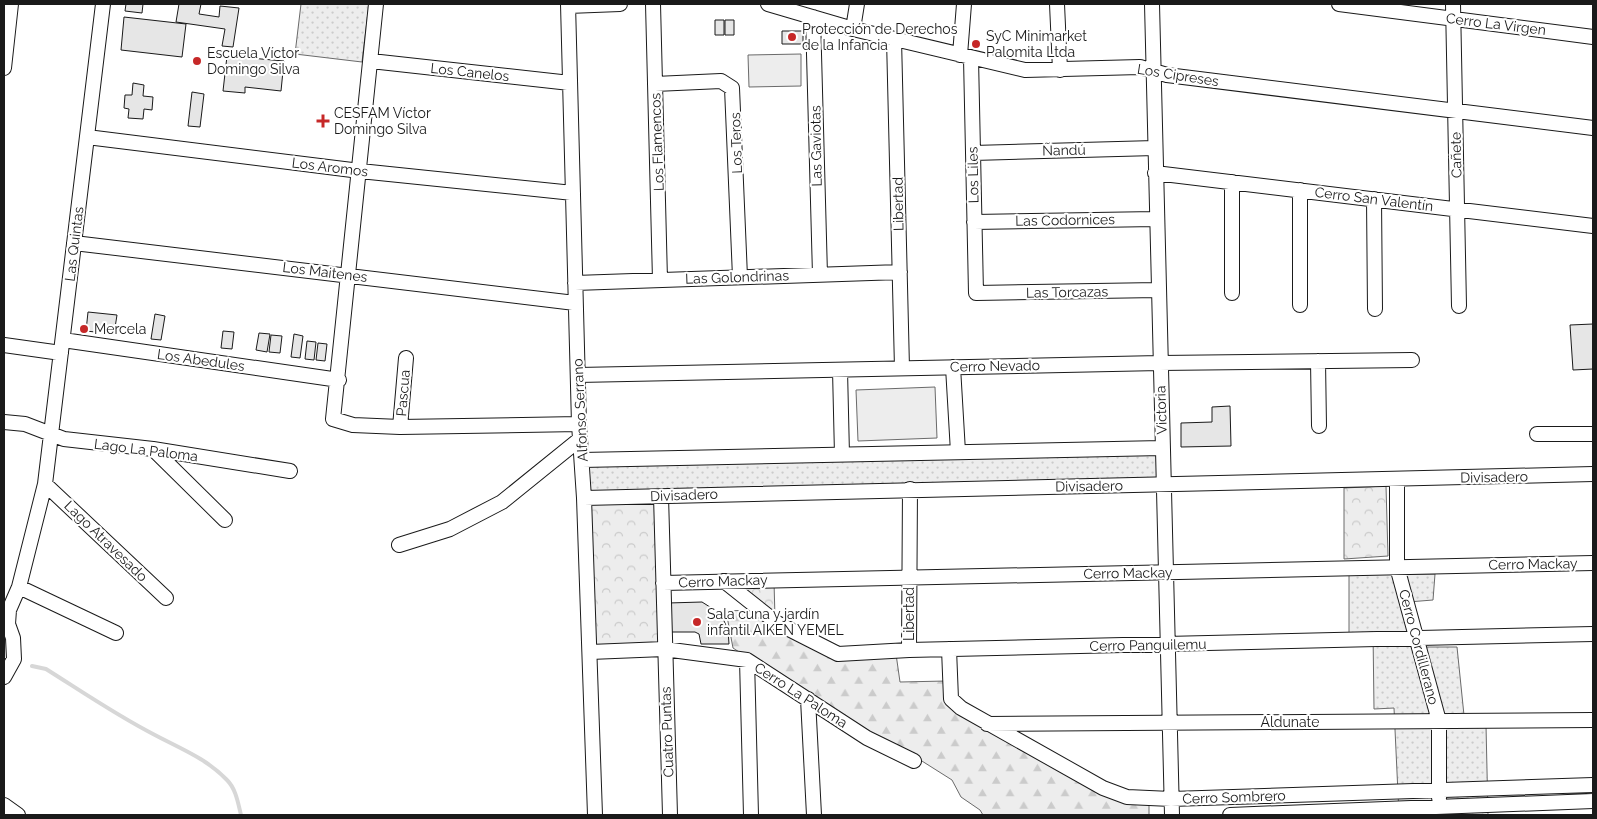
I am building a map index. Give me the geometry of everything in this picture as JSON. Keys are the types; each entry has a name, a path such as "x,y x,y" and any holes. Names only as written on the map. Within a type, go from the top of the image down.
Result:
{"street":[{"path":"4,68 6,22 11,4"},
{"name":"Las Quintas","path":"4,677 14,659 14,638 8,624 9,610 19,587 45,484 103,4"},
{"path":"376,4 339,380 333,419 353,425 400,427 579,424"},
{"path":"568,5 620,4"},
{"name":"Los Flamencos","path":"653,4 660,280"},
{"name":"Los Cipreses","path":"768,4 853,29 1025,70 1140,67 1167,75 1455,109 1593,128"},
{"path":"853,29 857,4"},
{"name":"Los Liles","path":"964,4 965,56 972,152 976,293"},
{"path":"1057,4 1060,70"},
{"name":"Victoria","path":"1152,4 1172,815"},
{"name":"Cerro La Virgen","path":"1339,4 1593,37"},
{"name":"Cañete","path":"1454,4 1458,306"},
{"name":"Alfonso Serrano","path":"568,5 579,424 584,498 596,815"},
{"name":"Las Gaviotas","path":"813,17 820,275"},
{"name":"Libertad","path":"894,39 902,368"},
{"name":"Los Canelos","path":"371,62 570,83"},
{"name":"Los Teros","path":"655,84 721,81 732,88 740,277"},
{"name":"Los Aromos","path":"87,137 360,171 573,194"},
{"name":"Ñandú","path":"972,152 1155,148"},
{"name":"Cerro San Valentín","path":"1155,173 1593,226"},
{"path":"1232,182 1232,294"},
{"path":"1300,190 1300,305"},
{"path":"1374,199 1376,309"},
{"name":"Las Codornices","path":"974,222 1156,219"},
{"name":"Los Maitenes","path":"74,243 575,303"},
{"name":"Las Golondrinas","path":"575,283 900,272"},
{"name":"Las Torcazas","path":"976,293 1158,290"},
{"path":"4,345 62,347"},
{"name":"Los Abedules","path":"62,347 339,380"},
{"name":"Pascua","path":"400,427 406,358"},
{"name":"Cerro Nevado","path":"578,375 1160,363 1412,360"},
{"path":"1318,361 1319,426"},
{"path":"953,367 958,452"},
{"path":"840,370 842,455"},
{"name":"Lago La Paloma","path":"4,422 25,424 64,439 153,449 290,471"},
{"path":"1537,434 1593,434"},
{"path":"399,545 450,529 502,502 580,439"},
{"path":"582,460 1162,448"},
{"path":"153,449 225,520"},
{"name":"Divisadero","path":"584,498 910,488 1163,485 1593,474"},
{"name":"Cerro Cordillerano","path":"1397,479 1397,567 1439,721 1440,811"},
{"name":"Lago Atravesado","path":"45,484 166,598"},
{"name":"Libertad","path":"909,650 910,488"},
{"name":"Cuatro Puntas","path":"661,496 670,815"},
{"name":"Cerro Mackay","path":"663,583 1593,563"},
{"name":"Cerro Panguilemu","path":"724,581 777,623 838,654 909,650 1593,634"},
{"path":"19,587 116,633"},
{"name":"Cerro La Paloma","path":"590,652 664,649 747,660 867,738 914,761"},
{"name":"Cerro Sombrero","path":"949,649 951,699 961,708 986,724 1103,788 1127,797 1172,799 1593,785"},
{"path":"747,660 750,815"},
{"path":"808,699 814,815"},
{"name":"Aldunate","path":"986,724 1593,720"},
{"name":"Cerro Sombrero","path":"1230,815 1440,811 1593,801"},
{"path":"4,806 18,815"}],"green space":[{"path":"301,4 369,4 362,62 295,54"},
{"path":"801,54 801,86 749,87 748,55"},
{"path":"935,387 937,438 858,441 856,390"},
{"path":"1157,451 1158,480 589,492 587,465"},
{"path":"1386,486 1388,556 1344,559 1344,488"},
{"path":"657,502 660,644 596,646 589,504"},
{"path":"1349,574 1435,574 1433,600 1408,602 1422,647 1457,647 1465,725 1486,725 1488,815 1399,815 1394,708 1374,709 1373,632 1349,634"},
{"path":"774,582 775,618 733,584"},
{"path":"752,610 834,656 896,654 900,682 946,681 948,701 1149,804 1149,815 983,815 980,810 961,797 952,780 914,756 858,730 733,648 726,611"}],"building":[{"path":"126,4 143,4 142,13 125,11"},
{"path":"179,4 201,4 199,14 219,17 220,6 239,8 233,47 222,46 225,29 176,22"},
{"path":"124,17 186,24 182,57 121,50"},
{"path":"715,20 724,20 724,35 715,35"},
{"path":"725,20 734,20 734,35 725,35"},
{"name":"Protección de Derechos de la Infancia","path":"782,31 803,31 803,44 782,44"},
{"path":"227,56 284,61 281,91 245,87 245,93 223,91"},
{"path":"133,83 144,85 143,96 153,97 152,110 144,109 143,119 128,118 129,109 124,108 125,95 132,95"},
{"path":"192,92 204,94 200,127 188,126"},
{"path":"88,312 117,315 114,334 86,331"},
{"path":"155,314 165,316 161,340 151,339"},
{"path":"1593,324 1593,369 1573,370 1570,325"},
{"path":"223,331 234,332 232,349 221,348"},
{"path":"259,333 270,334 267,352 256,350"},
{"path":"294,334 303,336 300,358 291,357"},
{"path":"271,335 282,336 280,353 269,352"},
{"path":"307,341 316,342 314,360 305,359"},
{"path":"318,343 327,344 325,361 316,360"},
{"path":"1230,406 1231,446 1181,447 1181,423 1212,422 1212,407"},
{"name":"Sala cuna y jardín infantil AIKEN YEMEL","path":"702,602 721,614 728,630 729,644 701,644 699,634 695,632 669,632 668,603"}],"waterway":[{"path":"32,666 46,669 99,703 192,754 219,772 233,788 241,815"}],"place":[{"name":"Protección de Derechos de la Infancia","path":"792,37"},
{"name":"SyC Minimarket Palomita Ltda","path":"976,44"},
{"name":"Escuela Víctor Domingo Silva","path":"197,61"},
{"name":"CESFAM Víctor Domingo Silva","path":"323,121"},
{"name":"Mercela","path":"84,329"},
{"name":"Sala cuna y jardín infantil AIKEN YEMEL","path":"697,622"}]}
